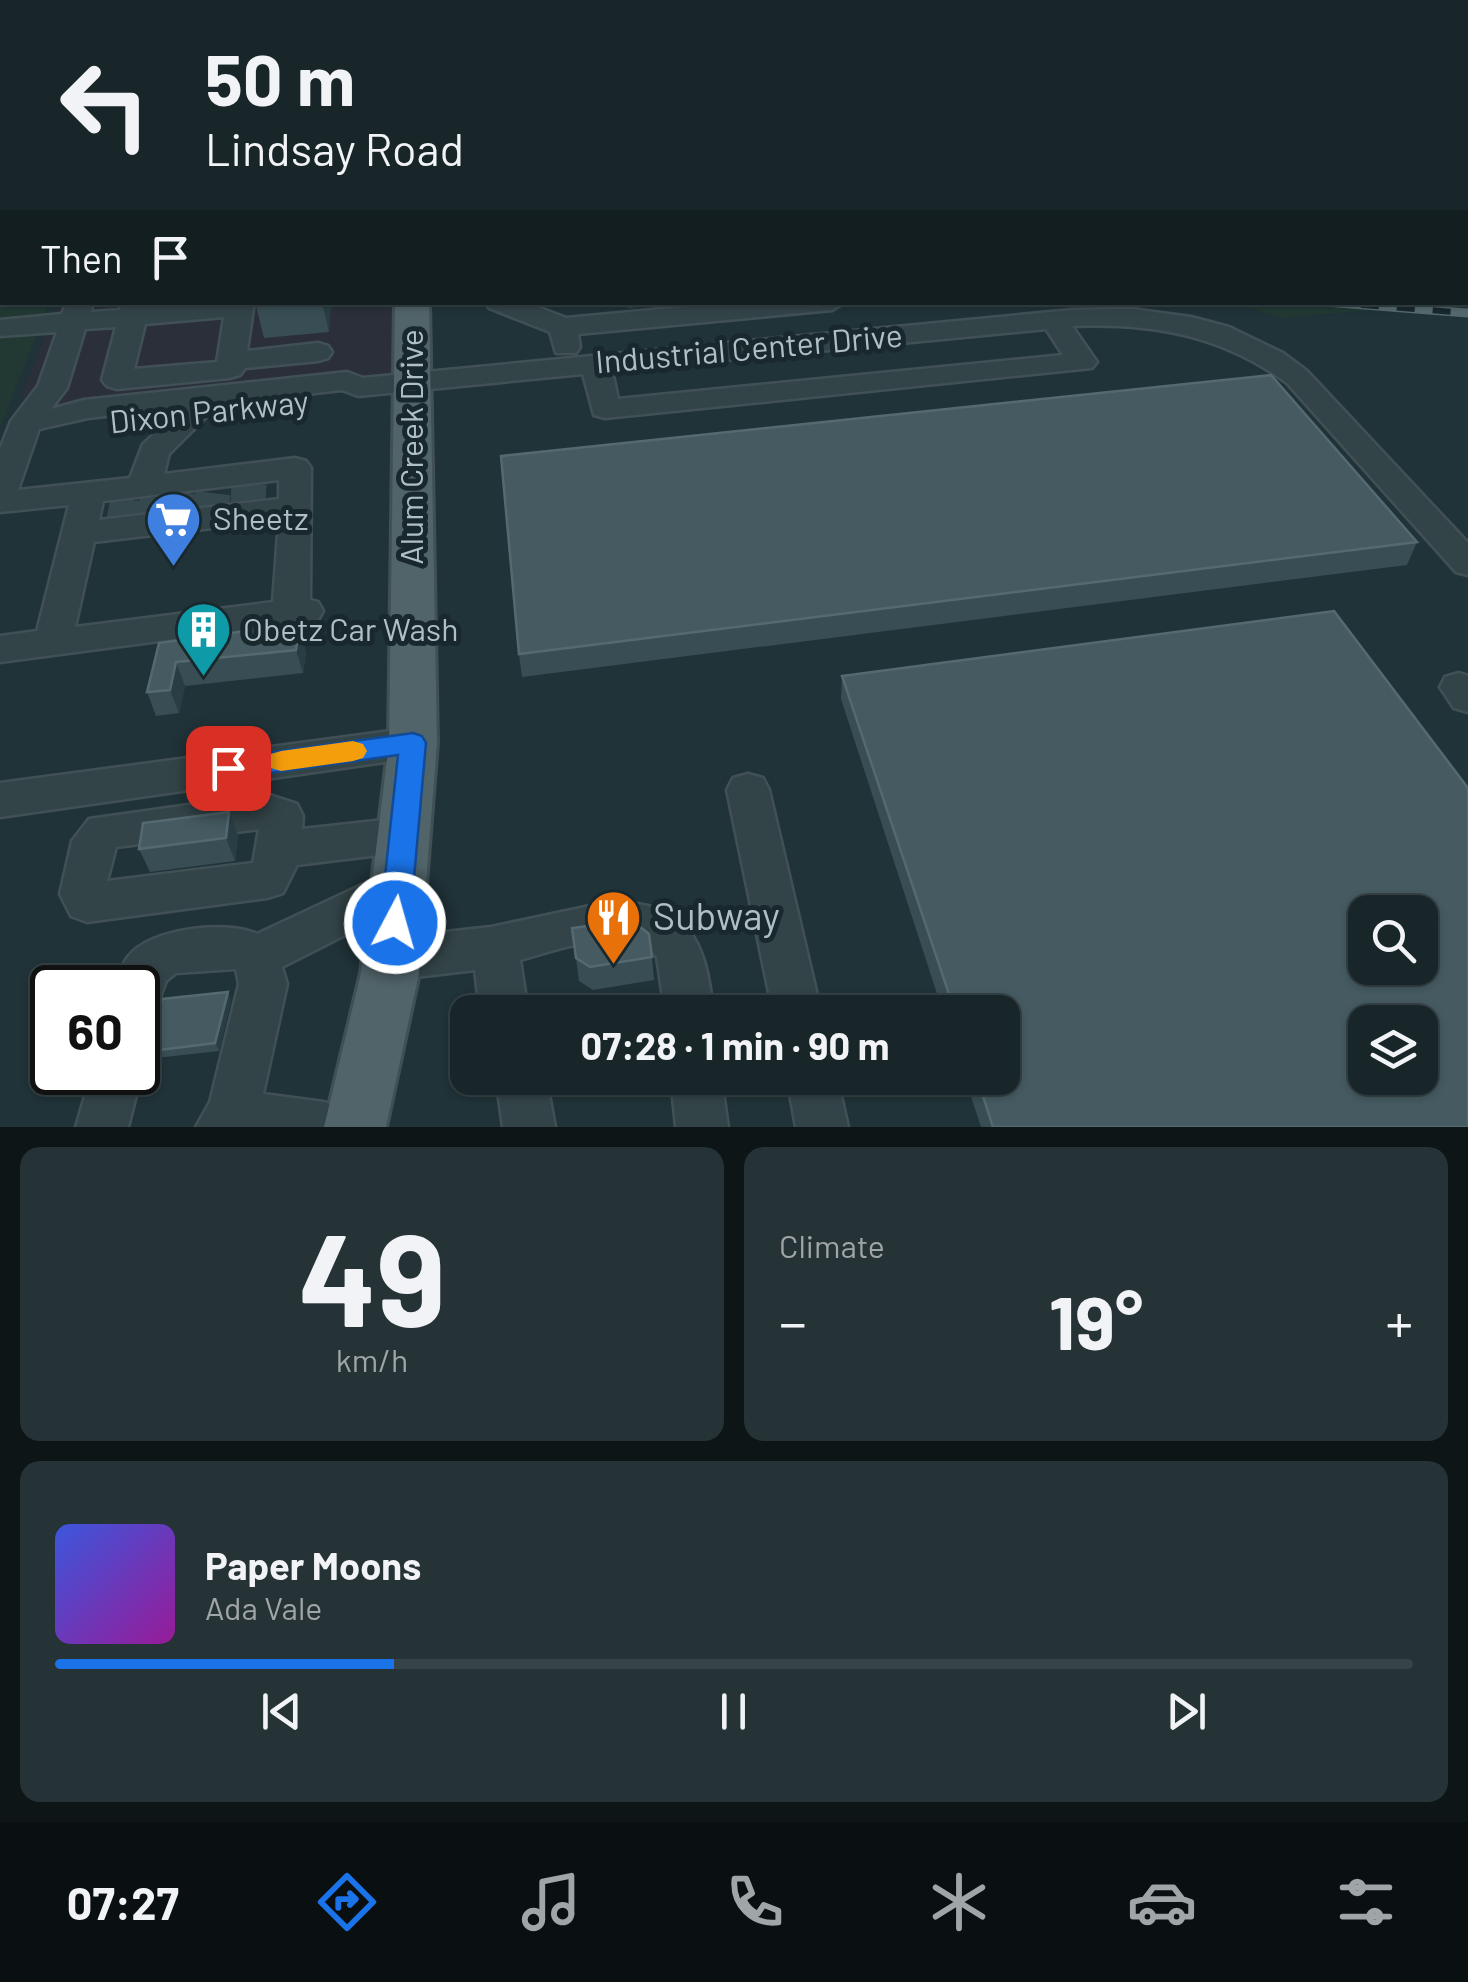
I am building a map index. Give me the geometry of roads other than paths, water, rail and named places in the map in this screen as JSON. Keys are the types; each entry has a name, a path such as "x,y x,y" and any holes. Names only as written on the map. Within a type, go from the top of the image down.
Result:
{"main road":[{"name":"Alum Creek Drive","path":"355,1127 391,959 413,743 412,305"}],"street":[{"path":"0,328 66,313 240,305 230,369 167,387 117,380 135,310"},
{"path":"507,305 563,327 801,305"},
{"path":"824,305 854,385"},
{"path":"1198,326 1222,305"},
{"path":"167,387 185,308"},
{"path":"0,493 42,419 66,313"},
{"name":"Industrial Center Drive","path":"413,381 1108,315 1198,326 1260,350 1297,377 1465,558"},
{"path":"563,327 606,409 1082,362 1054,320"},
{"path":"232,361 318,352"},
{"name":"Dixon Parkway","path":"42,419 167,387 347,382 358,387 413,381"},
{"name":"Dixon Parkway","path":"42,419 81,426 344,398 358,387"},
{"path":"169,503 154,451 194,414"},
{"path":"0,502 88,492 169,503"},
{"path":"53,642 88,492"},
{"path":"0,649 298,612 296,508 249,494 169,503 78,534"},
{"path":"0,800 413,743"},
{"path":"748,790 793,995"},
{"path":"279,849 404,835"},
{"path":"256,957 398,887"},
{"path":"391,959 495,946 558,929 643,923 669,937 678,950 686,995"},
{"path":"151,965 165,954 236,946 256,957 263,984 228,1121 324,1127"},
{"path":"495,946 502,995"},
{"path":"102,1127 110,1095"},
{"path":"524,1095 529,1127"},
{"path":"698,1095 702,1127"},
{"path":"815,1095 822,1127"}],"tunnel":[{"path":"248,504 249,484"},
{"path":"185,513 187,493"},
{"path":"211,509 213,493"},
{"path":"155,515 157,498"},
{"path":"124,521 128,499"}],"railway":[{"path":"1364,305 1468,313"}],"place":[{"name":"Sheetz","path":"174,568"},
{"name":"Obetz Car Wash","path":"204,679"},
{"name":"Subway","path":"614,966"}]}
